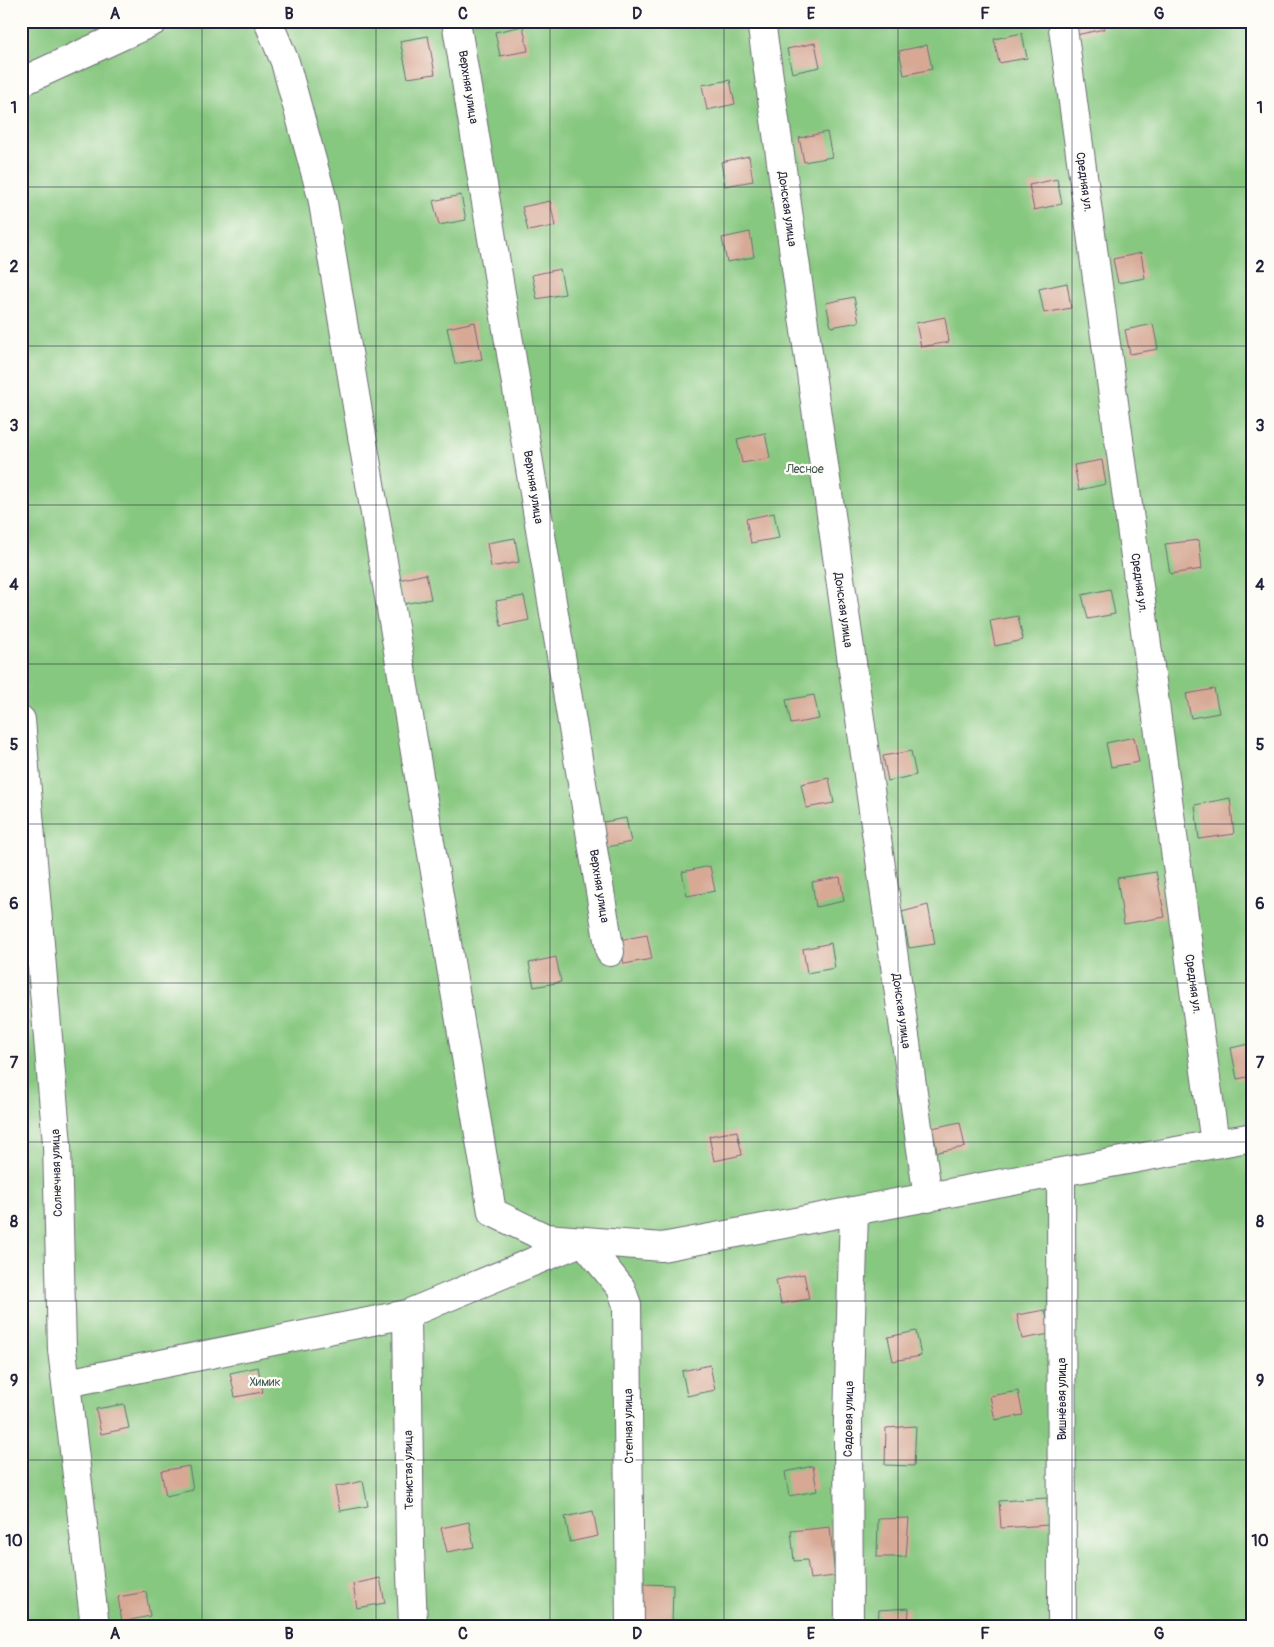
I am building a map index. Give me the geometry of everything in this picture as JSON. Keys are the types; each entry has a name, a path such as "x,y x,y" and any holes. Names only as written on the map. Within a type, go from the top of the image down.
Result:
{"street":[{"path":"21,82 154,21"},
{"path":"268,21 285,62 322,197 492,1212 546,1238 662,1248 1061,1172 1253,1138"},
{"name":"Верхняя улица","path":"456,21 610,952"},
{"name":"Донская улица","path":"761,21 928,1198"},
{"name":"Средняя ул.","path":"1062,21 1215,1144"},
{"name":"Солнечная улица","path":"21,720 56,1144 62,1350 95,1626"},
{"name":"Вишнёвая улица","path":"1061,1172 1062,1626"},
{"name":"Садовая улица","path":"849,1626 848,1420 854,1212"},
{"path":"67,1383 407,1314 583,1241"},
{"name":"Степная улица","path":"583,1241 621,1288 627,1305 630,1626"},
{"name":"Тенистая улица","path":"407,1314 413,1626"}],"green space":[{"path":"21,21 1253,21 1253,1626 21,1626"}],"building":[{"path":"1074,21 1103,21 1104,29 1076,35"},
{"path":"523,26 528,51 500,56 495,32"},
{"path":"1022,33 1027,58 999,63 994,39"},
{"path":"428,36 435,74 408,78 400,41"},
{"path":"815,43 820,67 792,73 787,49"},
{"path":"927,45 932,69 904,75 899,51"},
{"path":"730,80 735,104 707,110 702,85"},
{"path":"827,132 832,157 804,162 799,138"},
{"path":"749,156 753,181 725,186 721,162"},
{"path":"1057,179 1062,204 1034,210 1029,185"},
{"path":"461,195 466,220 439,225 433,201"},
{"path":"550,201 555,226 528,231 522,207"},
{"path":"750,232 754,257 727,262 722,238"},
{"path":"1141,253 1145,278 1118,283 1113,259"},
{"path":"560,269 565,294 537,299 532,275"},
{"path":"1067,283 1071,308 1044,313 1039,289"},
{"path":"854,297 859,322 831,327 826,303"},
{"path":"945,317 949,342 921,347 916,323"},
{"path":"475,322 482,359 455,364 447,328"},
{"path":"1153,324 1158,349 1130,354 1125,330"},
{"path":"765,433 770,458 742,463 737,439"},
{"path":"1102,460 1106,484 1079,490 1074,465"},
{"path":"774,513 779,538 751,543 746,519"},
{"path":"515,538 519,562 491,567 487,543"},
{"path":"1199,540 1202,569 1170,574 1165,544"},
{"path":"426,574 431,599 403,604 398,580"},
{"path":"1110,589 1115,614 1088,619 1082,595"},
{"path":"524,596 529,620 501,626 496,601"},
{"path":"1018,616 1023,640 995,646 990,621"},
{"path":"1214,689 1219,713 1191,718 1186,694"},
{"path":"814,695 819,719 791,724 786,700"},
{"path":"1134,737 1139,762 1111,767 1106,743"},
{"path":"911,751 916,775 888,781 883,756"},
{"path":"829,778 834,803 806,808 801,784"},
{"path":"1230,798 1234,834 1199,839 1195,805"},
{"path":"626,818 631,842 603,848 598,823"},
{"path":"710,866 715,891 687,896 682,872"},
{"path":"1156,872 1165,917 1124,924 1117,878"},
{"path":"840,877 844,901 816,907 812,882"},
{"path":"928,905 935,944 909,948 902,912"},
{"path":"647,935 652,959 624,964 619,940"},
{"path":"831,943 835,968 807,973 803,949"},
{"path":"556,957 561,982 534,987 529,963"},
{"path":"1253,1043 1253,1076 1237,1079 1231,1048"},
{"path":"960,1122 965,1147 937,1152 932,1128"},
{"path":"737,1131 742,1155 714,1161 709,1136"},
{"path":"804,1274 809,1299 781,1304 776,1280"},
{"path":"1045,1310 1050,1334 1022,1339 1017,1315"},
{"path":"916,1331 921,1356 893,1361 888,1337"},
{"path":"710,1365 715,1390 687,1396 682,1371"},
{"path":"258,1367 263,1392 235,1397 230,1373"},
{"path":"1018,1391 1023,1415 995,1420 990,1396"},
{"path":"124,1404 129,1428 101,1434 96,1409"},
{"path":"916,1426 914,1466 885,1465 886,1428"},
{"path":"189,1466 193,1490 166,1496 161,1471"},
{"path":"813,1466 817,1491 789,1496 785,1472"},
{"path":"363,1481 368,1506 340,1511 335,1487"},
{"path":"1047,1498 1049,1525 1001,1528 999,1501"},
{"path":"593,1511 598,1536 570,1542 565,1517"},
{"path":"909,1518 906,1557 877,1557 878,1519"},
{"path":"469,1522 474,1547 447,1552 441,1528"},
{"path":"830,1527 835,1576 810,1579 807,1560 794,1561 791,1531"},
{"path":"380,1578 385,1603 357,1608 353,1584"},
{"path":"643,1584 673,1585 672,1626 643,1626"},
{"path":"146,1592 150,1616 122,1622 118,1597"},
{"path":"909,1608 908,1626 878,1626 879,1610"}],"park label":[{"name":"Лесное","path":"805,469"},
{"name":"Химик","path":"265,1382"}]}
